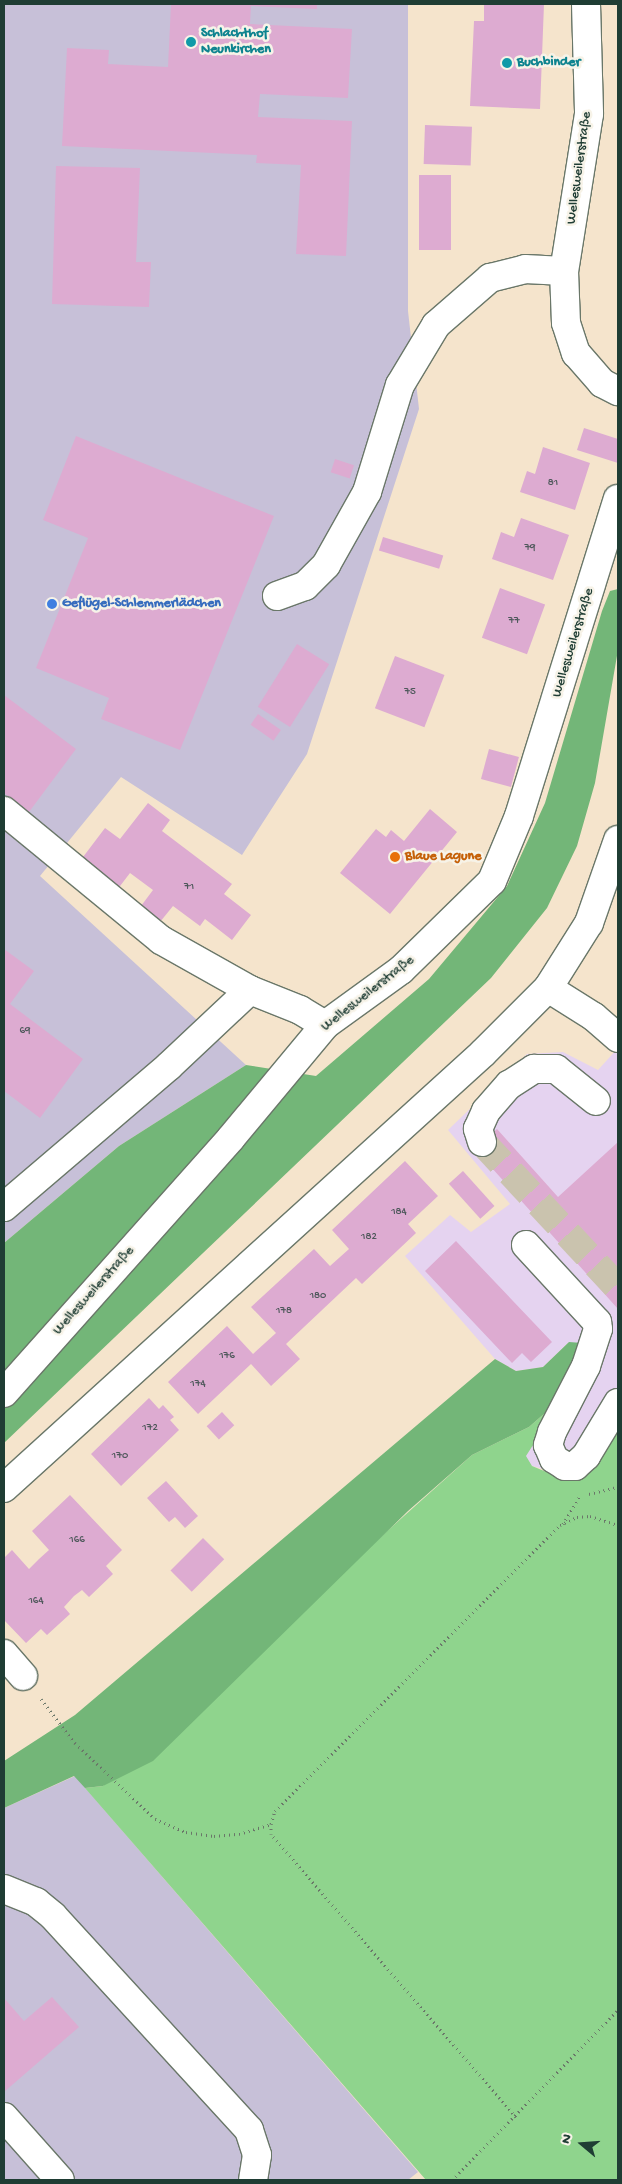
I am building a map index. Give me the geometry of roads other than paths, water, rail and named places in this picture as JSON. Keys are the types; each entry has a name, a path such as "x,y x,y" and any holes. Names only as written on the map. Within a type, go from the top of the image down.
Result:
{"street":[{"name":"Wellesweilerstraße","path":"586,4 589,114 564,271 566,323 576,353 602,382 618,391"},
{"path":"277,596 305,586 326,565 367,492 400,385 436,325 490,278 525,269 564,271"},
{"name":"Wellesweilerstraße","path":"4,1393 231,1138 325,1025 401,970 492,881 519,816 618,499"},
{"path":"4,811 161,940 250,990 300,1010 325,1025"},
{"path":"4,1488 483,1053 548,988 589,924 618,840"},
{"path":"548,988 594,1017 618,1038"},
{"path":"4,1207 169,1066 250,990"},
{"path":"482,1142 478,1129 486,1111 509,1085 534,1069 556,1069 596,1101"},
{"path":"526,1245 597,1322 598,1328 586,1366 552,1432 548,1445 554,1459 564,1466 575,1466 586,1456 618,1403"},
{"path":"4,1654 23,1676"},
{"path":"4,1889 36,1902 53,1916 249,2130 257,2155 253,2180"},
{"path":"4,2117 60,2180"}],"tunnel":[{"path":"482,1142 618,1288"}],"place":[{"name":"Schlachthof Neunkirchen","path":"191,42"},
{"name":"Buchbinder","path":"507,63"},
{"name":"Geflügel-Schlemmerlädchen","path":"52,604"},
{"name":"Blaue Lagune","path":"395,857"}]}
